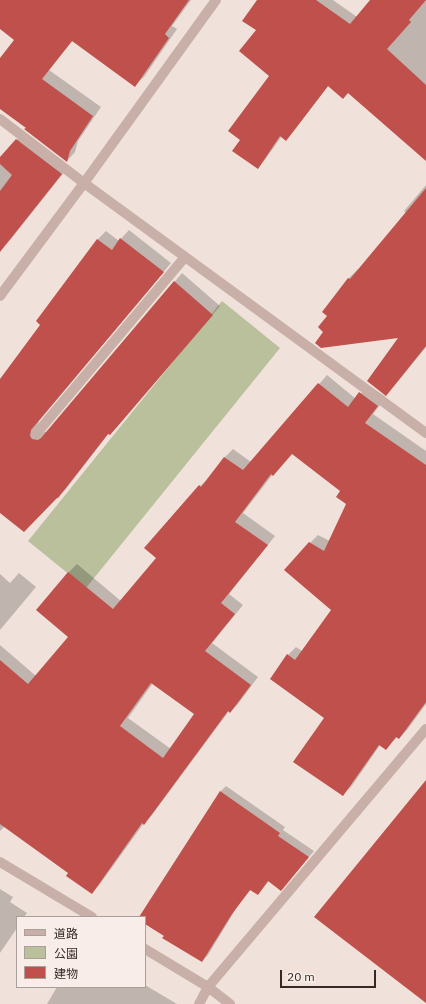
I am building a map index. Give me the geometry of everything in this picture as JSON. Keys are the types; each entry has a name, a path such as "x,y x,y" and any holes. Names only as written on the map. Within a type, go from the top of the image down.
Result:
{"street":[{"path":"0,296 84,183 216,0"},
{"path":"0,119 84,183 426,433"},
{"path":"36,434 185,257"},
{"path":"199,1004 208,987 426,729"},
{"path":"0,862 90,916"},
{"path":"146,950 208,987 230,1004"}],"green space":[{"path":"222,301 280,348 86,588 28,541"}],"building":[{"path":"0,0 189,0 165,34 169,38 135,87 72,41 42,79 93,116 70,151 67,162 24,129 26,128 0,109 0,58 14,40 0,29"},
{"path":"257,0 316,0 350,24 370,0 426,0 409,20 411,22 387,49 426,85 426,161 348,93 343,99 328,86 286,141 280,136 258,169 232,151 240,140 228,131 269,76 239,51 256,30 242,21"},
{"path":"16,139 62,174 0,252 0,191 12,175 0,164 0,157"},
{"path":"426,188 426,346 386,396 367,381 398,338 321,348 315,343 323,332 318,327 327,316 322,312 348,278 350,279"},
{"path":"120,238 164,272 31,430 30,436 32,439 38,440 41,438 174,281 213,315 110,435 108,434 58,498 24,532 0,513 0,379 40,325 36,321 97,239 112,250"},
{"path":"318,383 348,407 359,392 378,406 365,423 426,465 426,702 399,739 396,737 386,750 379,745 343,796 293,762 324,718 270,679 287,654 295,660 331,610 284,570 309,542 324,551 346,504 336,497 340,491 292,454 273,476 271,474 235,522 268,545 221,603 235,614 205,651 251,685 230,713 228,711 144,825 142,823 92,894 66,876 68,873 0,824 0,660 28,684 68,637 36,610 68,572 113,609 156,558 144,548 199,485 201,487 224,457 243,470","holes":["151,683 194,714 163,758 120,726"]},
{"path":"426,780 426,1003 314,917"},
{"path":"220,791 280,833 278,836 309,857 281,891 268,881 258,895 250,890 232,914 202,962 162,938 164,936 146,925 146,916 140,916"}]}
